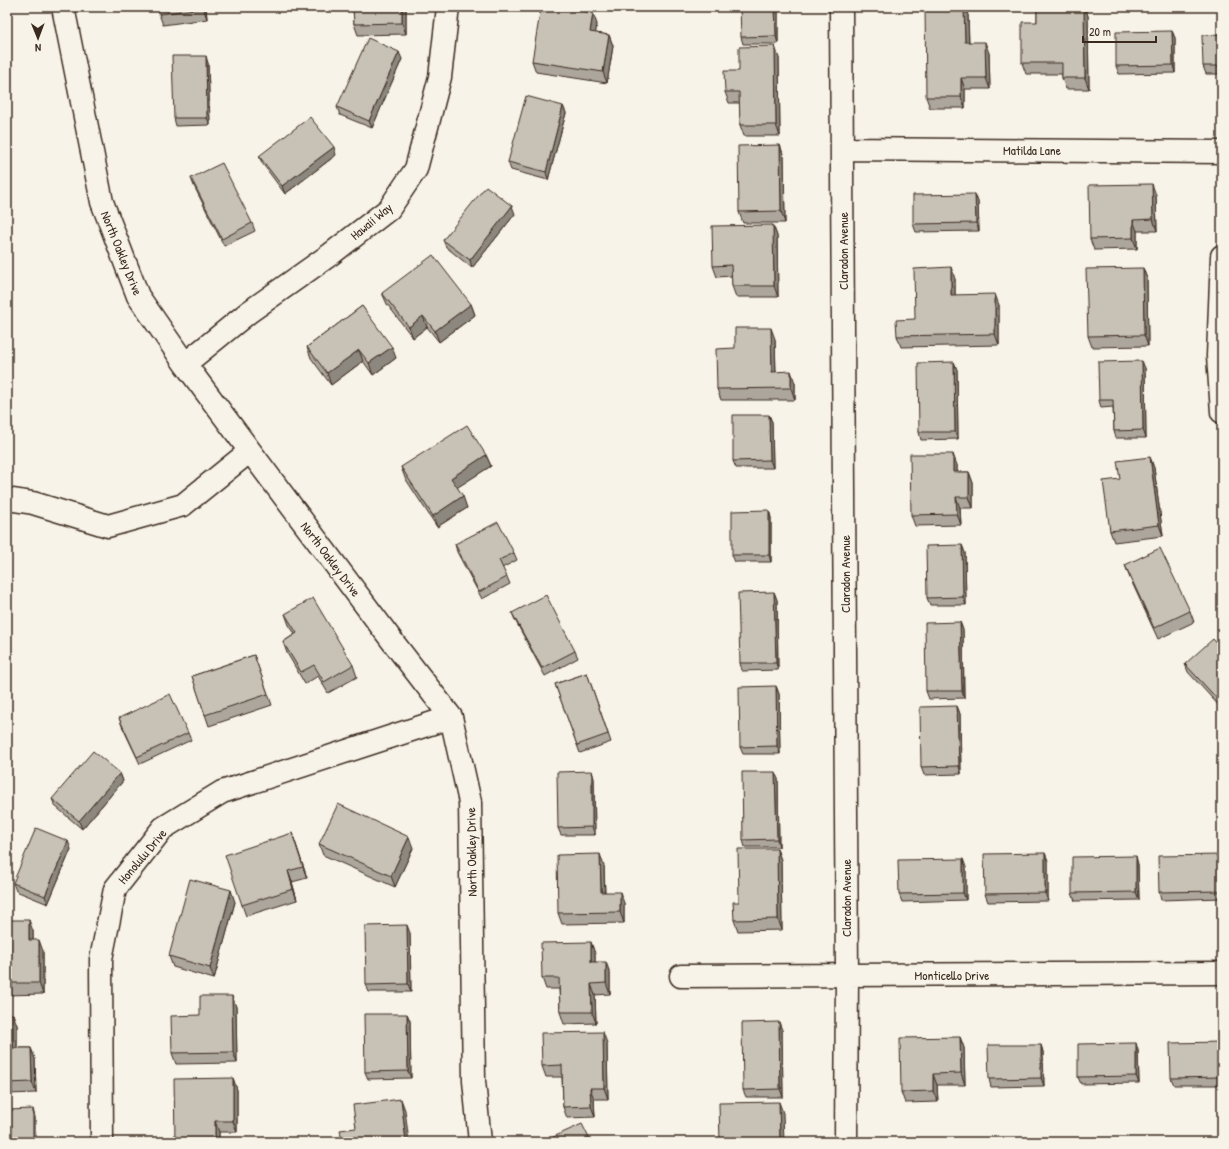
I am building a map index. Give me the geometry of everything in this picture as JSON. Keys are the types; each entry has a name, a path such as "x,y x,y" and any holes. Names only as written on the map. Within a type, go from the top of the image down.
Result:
{"street":[{"name":"North Oakley Drive","path":"63,7 102,202 138,296 185,364 250,452 388,636 451,717 470,802 474,1081 480,1142"},
{"name":"Hawaii Way","path":"185,364 249,312 331,254 389,209 416,169 440,77 448,7"},
{"name":"Claradon Avenue","path":"841,7 847,975 846,1142"},
{"name":"Matilda Lane","path":"843,149 1222,152"},
{"path":"1222,256 1218,356 1222,412"},
{"path":"7,499 33,503 108,526 183,505 250,452"},
{"name":"Honolulu Drive","path":"102,1142 102,951 115,889 163,828 222,792 451,717"},
{"name":"Monticello Drive","path":"681,976 1222,974"}],"building":[{"path":"158,7 203,7 203,8 159,14"},
{"path":"353,7 402,7 402,23 354,24"},
{"path":"541,7 555,7 593,13 590,32 609,35 603,72 532,61"},
{"path":"740,7 775,7 776,36 741,37"},
{"path":"925,7 964,7 965,42 985,42 986,78 961,78 961,97 926,97"},
{"path":"1037,7 1084,7 1085,78 1062,78 1062,63 1022,63 1022,22 1037,22"},
{"path":"1172,31 1173,65 1116,66 1116,32"},
{"path":"1222,34 1222,66 1203,66 1202,35"},
{"path":"368,38 399,52 369,121 337,107"},
{"path":"775,46 776,125 740,125 739,92 725,92 724,71 739,71 739,47"},
{"path":"172,56 206,56 207,118 174,118"},
{"path":"526,96 563,106 546,172 508,162"},
{"path":"310,117 334,147 282,186 259,156"},
{"path":"780,145 781,211 739,212 738,146"},
{"path":"222,163 252,223 222,239 191,178"},
{"path":"1152,184 1153,219 1133,220 1133,238 1090,239 1089,185"},
{"path":"486,186 512,206 470,260 443,240"},
{"path":"975,194 976,223 913,224 913,195"},
{"path":"773,225 774,286 732,286 731,265 713,266 712,226"},
{"path":"433,255 471,304 435,331 423,316 409,327 382,293"},
{"path":"951,267 951,295 995,294 995,334 897,336 896,320 915,319 914,269"},
{"path":"1143,268 1144,335 1088,336 1086,269"},
{"path":"362,306 392,347 369,363 359,350 327,373 307,347"},
{"path":"735,328 771,328 772,372 791,371 791,388 717,389 716,349 735,348"},
{"path":"1142,361 1143,430 1114,431 1113,400 1099,400 1098,362"},
{"path":"954,362 955,432 919,432 918,363"},
{"path":"733,415 769,415 770,460 733,461"},
{"path":"467,425 486,455 451,478 463,496 433,516 401,467"},
{"path":"910,454 953,454 953,472 969,472 969,497 956,497 957,514 911,515"},
{"path":"1150,457 1159,525 1110,531 1103,481 1120,479 1117,461"},
{"path":"769,510 769,555 732,555 732,511"},
{"path":"498,522 514,553 499,560 507,577 479,592 455,544"},
{"path":"962,545 963,597 927,598 926,546"},
{"path":"1160,548 1190,611 1154,628 1125,565"},
{"path":"774,592 776,663 740,663 738,593"},
{"path":"546,595 575,651 542,668 512,613"},
{"path":"313,598 353,665 324,682 314,665 301,672 283,642 297,633 285,614"},
{"path":"960,622 962,691 926,691 925,623"},
{"path":"1213,639 1222,649 1222,704 1185,664"},
{"path":"254,655 268,694 205,715 192,676"},
{"path":"587,673 608,734 577,745 555,684"},
{"path":"776,686 777,746 740,747 739,687"},
{"path":"170,694 188,733 137,757 119,718"},
{"path":"957,706 959,766 921,767 920,707"},
{"path":"93,751 120,773 79,821 52,799"},
{"path":"592,771 592,827 558,828 557,772"},
{"path":"742,772 775,772 777,839 743,840"},
{"path":"338,804 409,837 391,876 319,844"},
{"path":"36,828 68,841 45,896 13,883"},
{"path":"292,833 303,867 288,871 293,889 242,905 225,855"},
{"path":"738,849 777,849 778,919 734,920 733,902 739,902"},
{"path":"1045,853 1045,893 985,894 984,854"},
{"path":"600,854 601,892 620,892 620,912 558,913 557,855"},
{"path":"1222,855 1222,891 1159,892 1158,856"},
{"path":"1136,856 1136,892 1072,893 1072,857"},
{"path":"963,859 963,893 899,894 898,860"},
{"path":"190,879 231,890 210,968 169,956"},
{"path":"7,920 29,920 29,940 39,940 39,983 7,983"},
{"path":"407,925 408,984 366,985 365,926"},
{"path":"591,942 591,962 606,962 606,983 591,984 592,1012 560,1012 559,978 542,978 541,943"},
{"path":"200,996 232,996 233,1052 172,1053 171,1016 200,1015"},
{"path":"7,1014 13,1014 13,1048 31,1048 32,1082 7,1083"},
{"path":"364,1014 407,1014 408,1071 365,1072"},
{"path":"779,1022 780,1089 743,1090 742,1023"},
{"path":"603,1032 604,1088 590,1088 591,1106 563,1107 562,1065 542,1066 541,1033"},
{"path":"960,1037 961,1073 933,1074 933,1091 901,1092 900,1038"},
{"path":"1222,1042 1222,1077 1171,1078 1170,1043"},
{"path":"1136,1043 1136,1076 1078,1077 1078,1044"},
{"path":"988,1045 1041,1045 1041,1078 989,1079"},
{"path":"233,1078 233,1121 215,1121 215,1140 175,1141 174,1079"},
{"path":"401,1099 406,1142 342,1142 340,1130 356,1128 353,1105"},
{"path":"779,1102 780,1142 720,1142 719,1103"},
{"path":"33,1109 33,1142 7,1142 7,1110"},
{"path":"582,1124 591,1142 553,1142 551,1138"}]}
